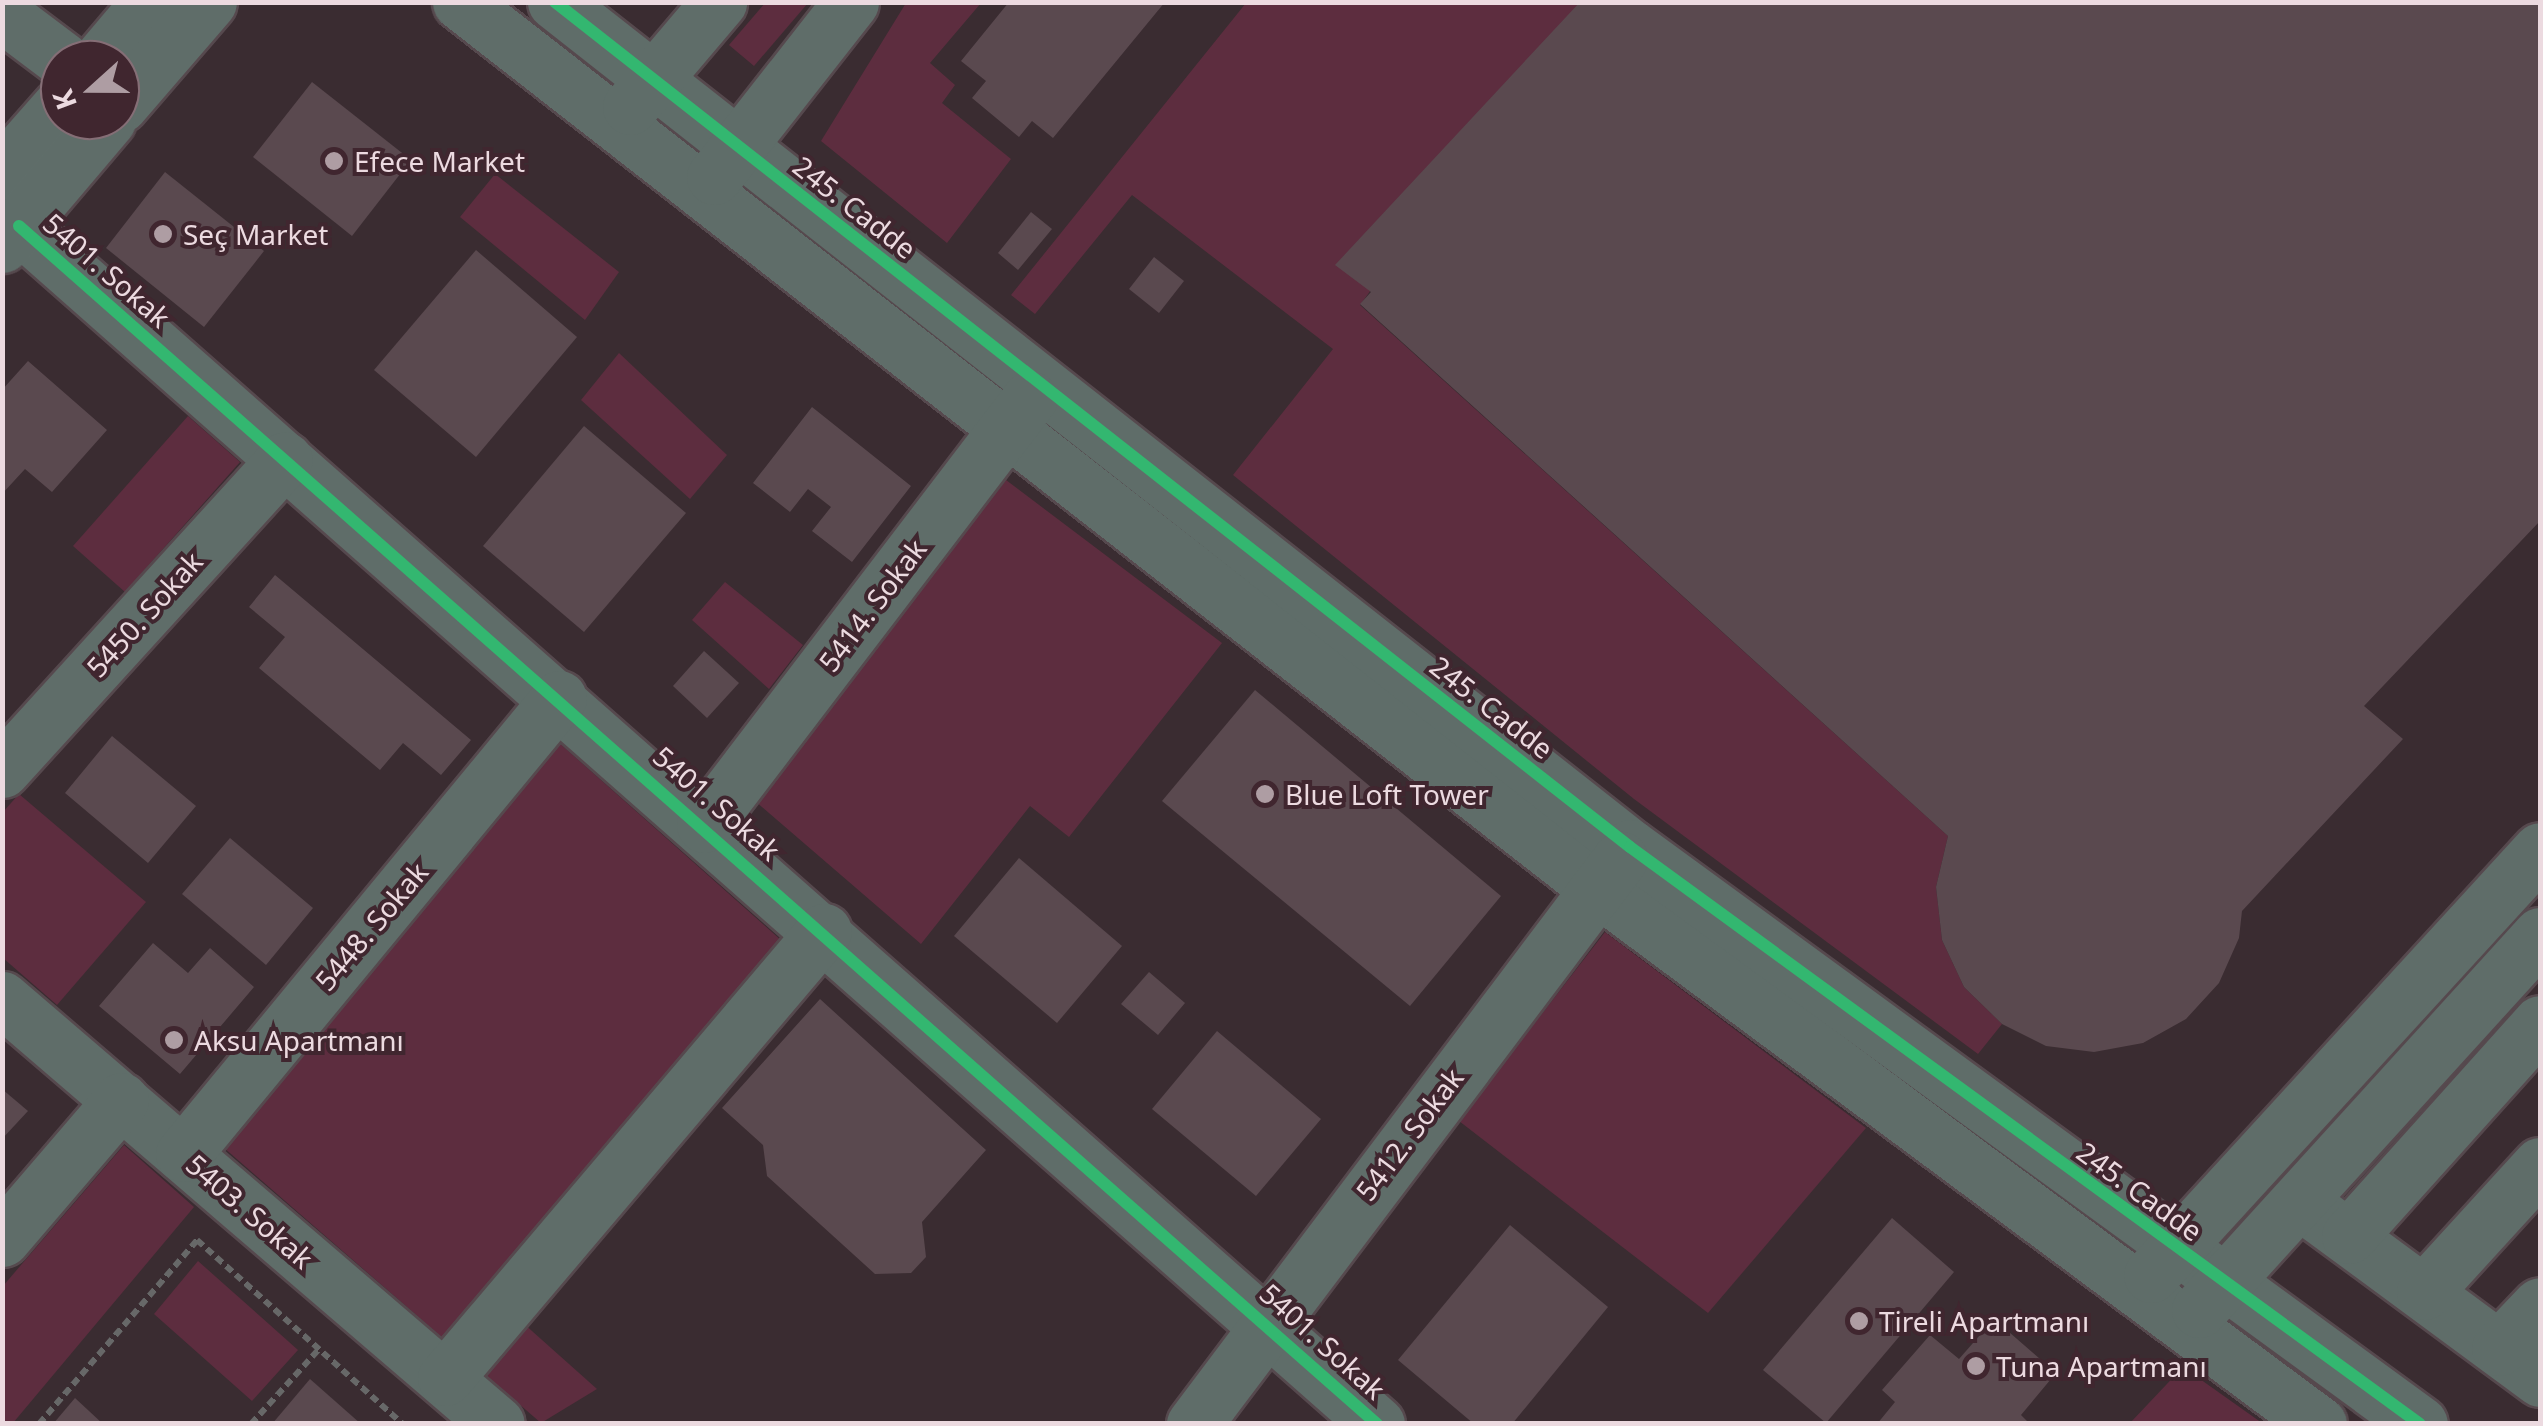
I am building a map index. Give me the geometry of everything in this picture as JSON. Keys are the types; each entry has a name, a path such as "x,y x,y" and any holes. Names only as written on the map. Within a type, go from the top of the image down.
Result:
{"street":[{"path":"117,40 150,2"},
{"path":"140,82 209,2"},
{"name":"245. Cadde","path":"460,2 1006,428 1614,868 2175,1247 2420,1424"},
{"name":"245. Cadde","path":"554,2 1041,385 1614,868 2137,1292 2319,1424"},
{"path":"615,124 718,2"},
{"path":"703,192 851,2"},
{"path":"2,14 40,43"},
{"path":"2,172 40,129"},
{"path":"11,235 91,140"},
{"name":"5401. Sokak","path":"11,235 285,458 1377,1424"},
{"name":"5414. Sokak","path":"704,825 1041,385"},
{"name":"5450. Sokak","path":"2,770 285,458"},
{"name":"5448. Sokak","path":"183,1154 559,698"},
{"path":"2137,1292 2540,850"},
{"name":"5412. Sokak","path":"1194,1424 1614,868"},
{"path":"445,1378 824,931"},
{"path":"2184,1327 2540,935"},
{"name":"5403. Sokak","path":"2,999 496,1424"},
{"path":"2349,1236 2540,1024"},
{"path":"2,1239 121,1100"},
{"path":"2424,1292 2540,1166"},
{"path":"2300,1201 2520,1364 2540,1304"}],"path":[{"path":"39,1424 197,1240 403,1424"},
{"path":"251,1424 319,1349"}],"shaded area":[{"path":"765,3 808,3 754,66 729,45"},
{"path":"906,3 981,3 930,63 955,85 942,103 1011,159 947,243 821,141"},
{"path":"1246,3 1580,3 1360,305 1948,836 1936,887 1942,940 1964,987 2002,1024 1978,1054 1634,799 1233,475 1333,349 1132,195 1035,314 1011,295"},
{"path":"495,174 619,272 585,320 460,217"},
{"path":"619,353 727,455 690,499 581,400"},
{"path":"188,416 240,462 125,592 73,546"},
{"path":"1006,480 1222,643 1069,837 1030,806 921,944 755,801"},
{"path":"725,582 803,645 769,689 692,620"},
{"path":"556,740 782,941 446,1341 223,1147"},
{"path":"19,794 146,902 57,1005 3,958 3,812"},
{"path":"1605,932 1866,1128 1708,1313 1459,1121"},
{"path":"124,1145 194,1207 13,1423 3,1423 3,1286"},
{"path":"198,1261 298,1350 252,1401 154,1314"},
{"path":"523,1323 597,1389 541,1423 482,1372"},
{"path":"2183,1367 2262,1423 2130,1423"}],"building":[{"path":"1009,2 1165,2 1053,138 1032,121 1019,137 972,98 986,81 961,61"},
{"path":"1580,2 2540,2 2540,521 2364,706 2403,739 2242,911 2239,938 2219,983 2186,1019 2143,1043 2094,1052 2046,1046 2002,1024 1964,987 1942,940 1936,887 1948,836 1360,304 1371,292 1335,265"},
{"path":"312,82 411,160 352,236 253,157"},
{"path":"165,172 264,251 204,327 106,248"},
{"path":"1031,212 1052,229 1018,270 998,253"},
{"path":"476,250 577,337 476,457 374,370"},
{"path":"1154,257 1184,281 1159,313 1129,289"},
{"path":"28,361 107,430 52,492 25,469 2,494 2,390"},
{"path":"812,407 911,486 852,562 812,531 831,507 808,489 790,512 753,483"},
{"path":"584,426 686,513 584,632 483,546"},
{"path":"275,575 471,740 441,775 403,743 380,770 259,668 285,637 249,607"},
{"path":"704,651 739,683 707,718 673,686"},
{"path":"1255,690 1501,896 1410,1006 1162,801"},
{"path":"112,736 196,806 148,863 65,793"},
{"path":"230,838 313,908 266,965 182,894"},
{"path":"1019,858 1122,946 1057,1023 954,936"},
{"name":"Aksu Apartmanı","path":"153,943 188,973 210,948 254,987 180,1074 99,1006"},
{"path":"1149,972 1185,1003 1158,1035 1121,1004"},
{"path":"820,999 986,1150 922,1222 926,1257 911,1273 875,1274 767,1176 763,1145 722,1108"},
{"path":"1217,1031 1321,1119 1256,1196 1152,1109"},
{"path":"2,1089 28,1111 2,1139"},
{"name":"Tireli Apartmanı","path":"1892,1218 1954,1272 1826,1423 1763,1370"},
{"path":"1510,1225 1608,1307 1512,1424 1474,1424 1398,1360"},
{"name":"Tuna Apartmanı","path":"1994,1319 2056,1373 2021,1415 2030,1424 1877,1424 1895,1402 1882,1390 1930,1335 1959,1359"},
{"path":"310,1379 361,1424 272,1424"},
{"path":"75,1398 103,1424 53,1424"}],"cycle path":[{"path":"555,2 1630,847 2420,1424"},
{"path":"19,226 1377,1424"}],"place":[{"name":"Efece Market","path":"334,161"},
{"name":"Seç Market","path":"163,234"},
{"name":"Blue Loft Tower","path":"1265,794"},
{"name":"Aksu Apartmanı","path":"174,1040"},
{"name":"Tireli Apartmanı","path":"1859,1321"},
{"name":"Tuna Apartmanı","path":"1976,1366"}]}
